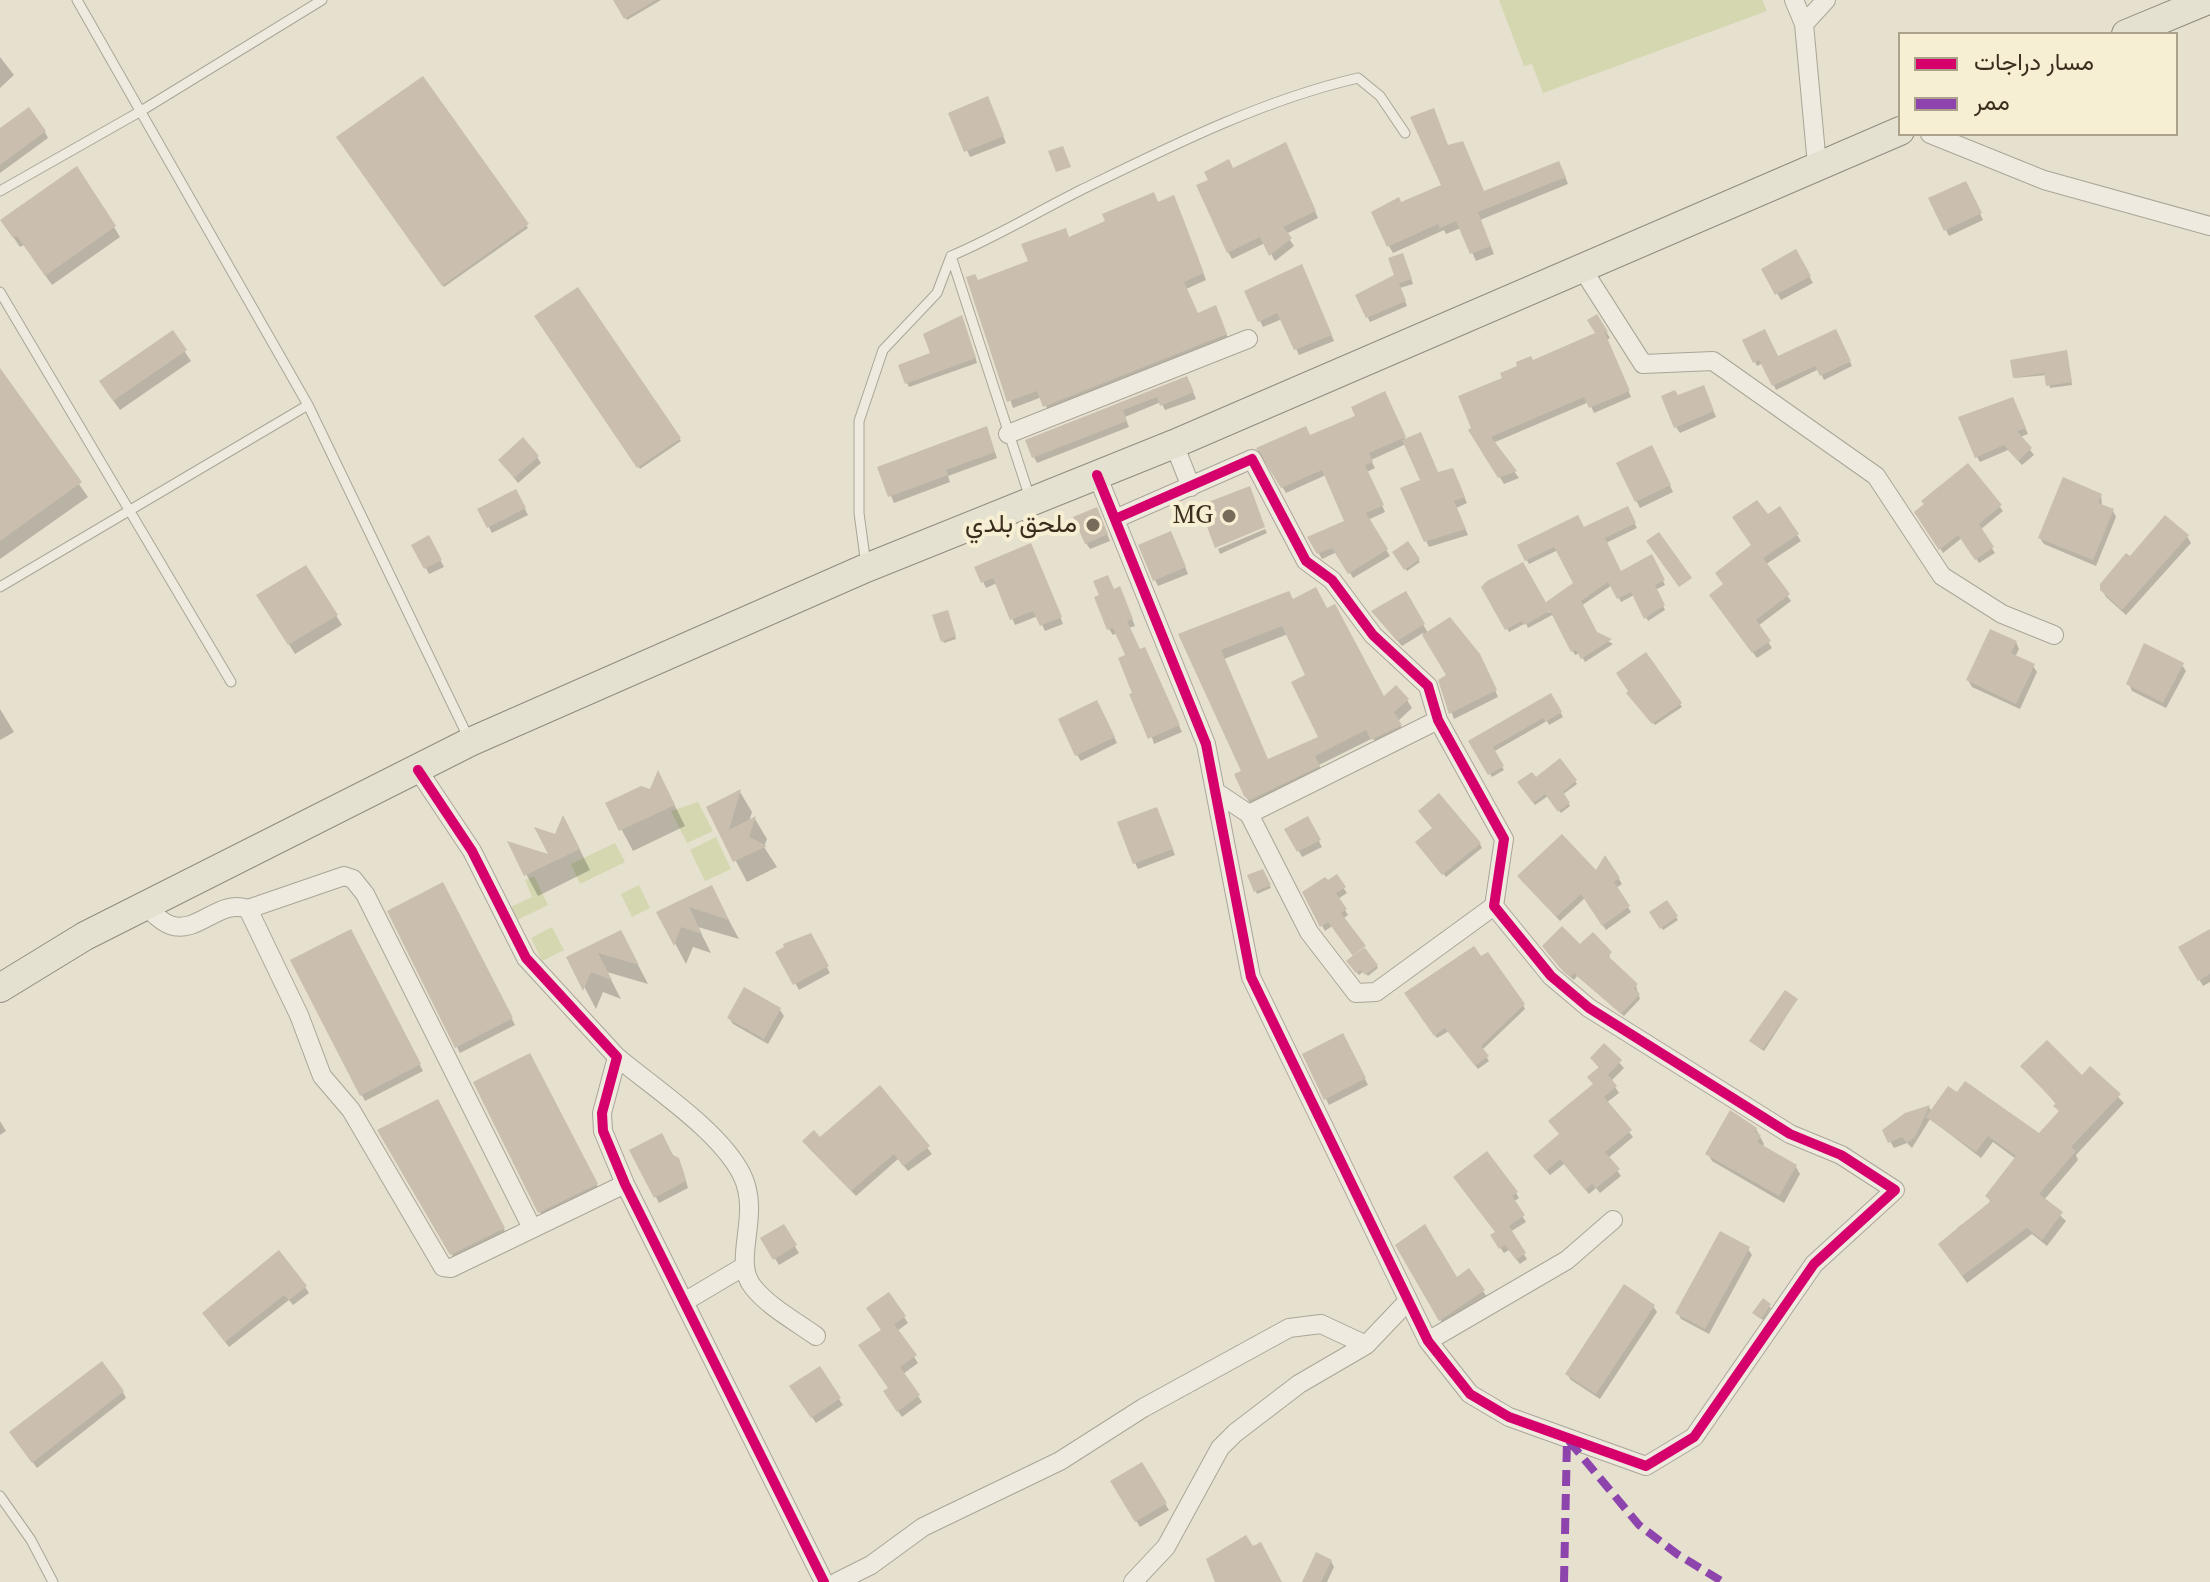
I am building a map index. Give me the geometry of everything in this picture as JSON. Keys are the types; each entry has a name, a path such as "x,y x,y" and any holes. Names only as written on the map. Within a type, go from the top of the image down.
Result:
{"main road":[{"path":"2131,32 2208,0"},
{"path":"0,988 85,936 470,742 866,568 1174,444 1898,132"}],"street":[{"path":"1794,0 1804,24 1817,165"},
{"path":"1804,24 1826,0"},
{"path":"1935,136 2044,180 2210,226"},
{"path":"1583,270 1643,364 1713,361 1876,476 1942,576 2002,614 2054,635"},
{"path":"1008,434 1248,339"},
{"path":"1174,444 1191,487"},
{"path":"1115,519 1252,459 1306,561 1332,580 1373,635 1428,686 1438,720 1504,839 1494,906 1376,992 1356,993 1309,932 1249,814 1216,792"},
{"path":"1097,475 1206,744 1251,977 1428,1341 1470,1394 1509,1417 1646,1466 1694,1437 1814,1264 1895,1190 1841,1155 1790,1134 1589,1008 1551,976 1494,906"},
{"path":"1249,814 1438,720"},
{"path":"418,770 472,851 526,958 617,1057 716,1141 741,1173 751,1202 743,1267 750,1284 763,1299 816,1336"},
{"path":"145,906 169,925 184,927 236,905 248,909 344,876 353,879 365,894 532,1228"},
{"path":"248,909 299,1015 322,1076 351,1110 438,1262 451,1268 625,1184"},
{"path":"617,1057 602,1113 603,1131 625,1184 824,1582"},
{"path":"1428,1341 1567,1260 1613,1220"},
{"path":"684,1302 743,1267"},
{"path":"1133,1582 1166,1547 1204,1475 1228,1440 1299,1384 1366,1345 1407,1302"},
{"path":"837,1582 871,1565 923,1527 1060,1461 1143,1408 1289,1328 1321,1324 1366,1345"}],"lane":[{"path":"77,0 308,405 470,742"},
{"path":"0,191 141,111 322,0"},
{"path":"866,568 859,513 859,421 883,350 937,293 951,256 1007,232 1079,191 1173,147 1313,89 1358,78 1380,96 1405,133"},
{"path":"951,256 1031,500"},
{"path":"0,292 127,512 231,682"},
{"path":"0,317 11,311"},
{"path":"0,587 308,405"},
{"path":"0,1496 31,1540 53,1582"}],"green space":[{"path":"1499,0 1762,0 1767,11 1543,93 1532,64 1524,66"},
{"path":"698,802 713,831 687,843 671,811"},
{"path":"716,837 731,869 705,881 690,850"},
{"path":"615,843 625,862 580,884 571,864"},
{"path":"534,876 548,905 515,921 509,908 532,897 525,880"},
{"path":"639,885 650,908 632,917 621,894"},
{"path":"552,927 564,950 542,961 531,938"}],"building":[{"path":"613,0 656,0 624,19"},
{"path":"423,76 529,224 442,286 336,137"},
{"path":"988,96 1004,136 964,152 948,113"},
{"path":"29,107 46,131 0,165 0,128"},
{"path":"1434,108 1448,145 1463,141 1484,191 1559,161 1566,177 1478,212 1491,246 1470,254 1456,221 1440,228 1438,224 1387,247 1371,212 1399,197 1401,202 1441,185 1410,117"},
{"path":"1286,142 1316,211 1283,227 1292,238 1269,256 1260,237 1227,253 1196,185 1208,180 1204,172 1229,159 1233,168"},
{"path":"1063,146 1071,167 1056,172 1048,151"},
{"path":"77,166 116,226 45,276 17,236 13,238 0,220"},
{"path":"1966,181 1982,213 1944,231 1928,198"},
{"path":"1154,192 1158,202 1174,195 1204,273 1184,282 1198,313 1216,305 1227,334 1043,407 1037,391 1007,402 966,277 975,274 978,280 1028,261 1021,244 1066,228 1069,237 1105,221 1102,214"},
{"path":"1796,249 1811,276 1775,295 1761,269"},
{"path":"1403,253 1412,279 1399,283 1406,301 1366,318 1355,295 1394,275 1388,258"},
{"path":"1302,264 1332,335 1294,350 1277,313 1258,322 1244,291"},
{"path":"578,287 681,438 637,468 534,316"},
{"path":"1597,314 1608,332 1605,333 1630,391 1589,408 1584,397 1491,437 1517,471 1498,478 1468,430 1471,428 1458,396 1502,378 1500,373 1517,366 1516,362 1531,356 1533,360 1595,333 1587,320"},
{"path":"962,315 976,358 905,384 898,365 930,353 923,334"},
{"path":"1765,329 1778,356 1836,329 1851,361 1820,376 1815,366 1772,386 1759,360 1753,363 1742,340"},
{"path":"173,330 187,350 113,401 99,381"},
{"path":"2067,350 2072,382 2046,386 2044,373 2013,378 2010,360"},
{"path":"0,368 82,482 0,541"},
{"path":"1187,376 1194,392 1160,406 1157,397 1123,410 1127,421 1032,458 1025,440"},
{"path":"1704,385 1714,411 1674,428 1661,396 1675,390 1678,395"},
{"path":"1385,391 1406,437 1369,453 1373,462 1365,465 1384,505 1366,513 1388,549 1348,574 1332,548 1317,554 1307,537 1344,521 1322,470 1281,488 1256,448 1306,426 1310,435 1355,416 1351,407"},
{"path":"2013,397 2026,428 2017,431 2032,448 2018,461 2004,445 1975,458 1958,417"},
{"path":"987,426 995,452 946,470 948,475 888,497 877,467"},
{"path":"1421,432 1438,472 1453,468 1465,497 1454,501 1466,529 1424,542 1400,488 1420,480 1402,440"},
{"path":"523,437 539,456 514,478 498,460"},
{"path":"1652,445 1671,485 1635,502 1616,463"},
{"path":"1968,463 2002,505 1979,524 1994,547 1975,560 1958,535 1939,550 1914,512 1924,504 1921,501"},
{"path":"2063,477 2102,494 2098,503 2114,509 2093,560 2038,538"},
{"name":"MG","path":"1250,486 1265,527 1215,548 1203,516 1207,515 1203,504"},
{"path":"516,489 526,508 487,528 477,509"},
{"path":"1757,500 1768,514 1780,506 1799,534 1763,558 1790,594 1756,620 1771,641 1752,653 1709,595 1723,584 1715,573 1751,545 1732,517"},
{"path":"1628,506 1636,523 1605,538 1621,571 1652,554 1665,580 1655,585 1665,605 1644,619 1631,592 1617,599 1608,582 1581,601 1597,632 1612,639 1581,659 1576,650 1571,652 1550,611 1524,625 1522,621 1505,630 1481,587 1487,581 1523,562 1548,606 1546,602 1573,583 1554,547 1525,561 1517,545 1578,515 1584,527"},
{"name":"ملحق بلدي","path":"1097,507 1108,534 1085,544 1073,517"},
{"path":"2165,515 2189,535 2122,610 2100,590 2100,584 2126,553 2130,556"},
{"path":"1171,531 1186,567 1153,581 1138,545"},
{"path":"1659,532 1692,578 1679,587 1646,541"},
{"path":"429,535 442,560 424,569 411,545"},
{"path":"1408,541 1420,559 1404,570 1392,552"},
{"path":"1031,543 1062,617 1040,626 1033,611 1010,620 993,578 981,583 974,567"},
{"path":"306,565 338,615 288,645 256,595"},
{"path":"1108,575 1114,589 1120,586 1133,619 1127,621 1140,649 1145,647 1180,725 1148,739 1118,658 1125,655 1113,628 1107,630 1094,597 1099,595 1093,581"},
{"path":"1316,587 1327,608 1335,604 1384,696 1396,685 1409,699 1394,712 1402,725 1371,740 1366,730 1315,756 1320,766 1250,800 1244,796 1234,774 1241,771 1178,634 1289,591 1293,599","holes":["1282,626 1305,675 1291,682 1318,737 1268,759 1221,650"]},
{"path":"1406,591 1425,624 1397,641 1371,611"},
{"path":"948,610 956,636 941,642 932,615"},
{"path":"1450,617 1480,654 1497,690 1449,714 1438,680 1446,675 1422,635"},
{"path":"1990,629 2017,641 2011,653 2035,664 2016,704 1966,680"},
{"path":"2144,643 2184,663 2163,703 2126,684"},
{"path":"1646,652 1682,703 1652,724 1626,693 1628,691 1616,673"},
{"path":"1551,693 1562,712 1545,722 1543,718 1493,747 1504,766 1488,775 1468,741"},
{"path":"1097,700 1115,737 1075,756 1058,719"},
{"path":"1560,758 1577,780 1563,792 1570,803 1558,812 1545,794 1533,803 1517,782 1532,772 1536,777"},
{"path":"658,770 675,805 619,831 605,803 641,786 650,789"},
{"path":"741,789 729,830 756,816 749,837 767,846 733,862 706,807"},
{"path":"1439,793 1481,843 1442,875 1415,842 1432,828 1418,811"},
{"path":"1157,807 1173,849 1133,864 1117,822"},
{"path":"563,815 580,849 524,876 507,841 548,854 534,827 555,834"},
{"path":"1308,816 1321,840 1297,852 1284,829"},
{"path":"1562,834 1596,870 1605,855 1620,878 1614,882 1630,906 1602,926 1581,894 1556,917 1517,876"},
{"path":"1263,869 1271,885 1254,892 1247,875"},
{"path":"1337,874 1346,887 1336,893 1347,909 1341,913 1366,946 1353,956 1328,922 1320,927 1302,892 1325,877 1328,880"},
{"path":"443,882 513,1018 455,1048 387,911"},
{"path":"712,885 729,920 689,907 702,934 681,927 674,946 656,912"},
{"path":"1667,900 1678,916 1660,929 1649,912"},
{"path":"1562,926 1580,944 1593,932 1612,952 1608,956 1638,984 1634,988 1640,994 1621,1014 1574,973 1571,977 1560,968 1542,946"},
{"path":"351,929 421,1064 360,1096 290,960"},
{"path":"2210,929 2210,974 2198,981 2178,947"},
{"path":"621,930 639,965 598,953 612,980 591,972 583,991 566,957"},
{"path":"811,933 829,966 793,985 775,952 784,947 783,944"},
{"path":"1474,946 1481,956 1488,952 1525,1004 1481,1046 1489,1056 1475,1066 1445,1028 1434,1036 1404,993"},
{"path":"1364,947 1378,965 1365,975 1361,970 1356,973 1346,961"},
{"path":"744,987 781,1008 764,1039 727,1018"},
{"path":"1785,990 1798,999 1762,1050 1749,1041"},
{"path":"1343,1033 1366,1078 1324,1100 1302,1054"},
{"path":"2047,1040 2082,1075 2090,1066 2121,1094 2071,1147 2076,1151 2039,1194 2063,1212 2042,1240 2027,1228 1962,1276 1938,1244 1991,1201 1985,1196 2016,1156 1988,1136 1976,1152 1926,1117 1948,1086 1957,1092 1965,1081 2039,1133 2059,1111 2053,1106 2056,1103 2020,1066"},
{"path":"1604,1043 1622,1060 1608,1075 1617,1086 1604,1097 1632,1130 1605,1152 1620,1169 1596,1188 1592,1184 1585,1190 1560,1159 1546,1171 1533,1156 1559,1134 1548,1121 1593,1084 1587,1077 1599,1067 1590,1058"},
{"path":"530,1053 598,1184 538,1213 473,1082"},
{"path":"880,1085 930,1146 903,1166 894,1154 851,1191 802,1141 814,1130 820,1137"},
{"path":"438,1099 505,1228 450,1255 377,1130"},
{"path":"1930,1105 1915,1137 1907,1143 1902,1137 1888,1143 1882,1130 1905,1113"},
{"path":"1730,1110 1757,1128 1755,1132 1761,1135 1757,1142 1797,1165 1779,1196 1705,1154"},
{"path":"662,1133 673,1155 679,1158 686,1181 654,1198 629,1150"},
{"path":"1487,1151 1518,1192 1512,1196 1525,1215 1509,1226 1526,1253 1516,1260 1505,1245 1499,1249 1490,1235 1495,1232 1453,1177"},
{"path":"784,1224 797,1245 773,1260 760,1238"},
{"path":"1425,1224 1457,1277 1469,1268 1485,1290 1439,1321 1395,1245"},
{"path":"1720,1231 1750,1247 1705,1329 1675,1313"},
{"path":"279,1250 307,1286 289,1300 284,1295 225,1342 202,1313"},
{"path":"1624,1284 1655,1305 1596,1394 1565,1374"},
{"path":"889,1292 906,1316 894,1324 917,1355 900,1367 920,1395 897,1412 883,1391 888,1388 858,1345 881,1330 866,1308"},
{"path":"1763,1298 1771,1304 1761,1319 1752,1313"},
{"path":"102,1361 124,1391 32,1463 9,1432"},
{"path":"820,1366 841,1398 811,1418 789,1386"},
{"path":"1142,1462 1167,1503 1135,1522 1110,1481"},
{"path":"1246,1535 1253,1546 1261,1542 1282,1582 1215,1582 1206,1559"},
{"path":"1316,1552 1332,1560 1321,1582 1302,1582"}],"marked path":[{"path":"1564,1582 1567,1439"},
{"path":"1569,1441 1639,1525 1677,1554 1723,1582"}],"cycle path":[{"path":"1097,475 1206,744 1251,977 1428,1341 1470,1394 1509,1417 1646,1466 1694,1437 1814,1264 1895,1190 1841,1155 1790,1134 1589,1008 1551,976 1494,906 1504,839 1438,720 1428,686 1373,635 1332,580 1306,561 1252,459 1115,519"},
{"path":"418,770 472,851 526,958 617,1057 602,1113 603,1131 625,1184 824,1582"}],"place":[{"name":"MG","path":"1229,516"},
{"name":"ملحق بلدي","path":"1093,525"}]}
